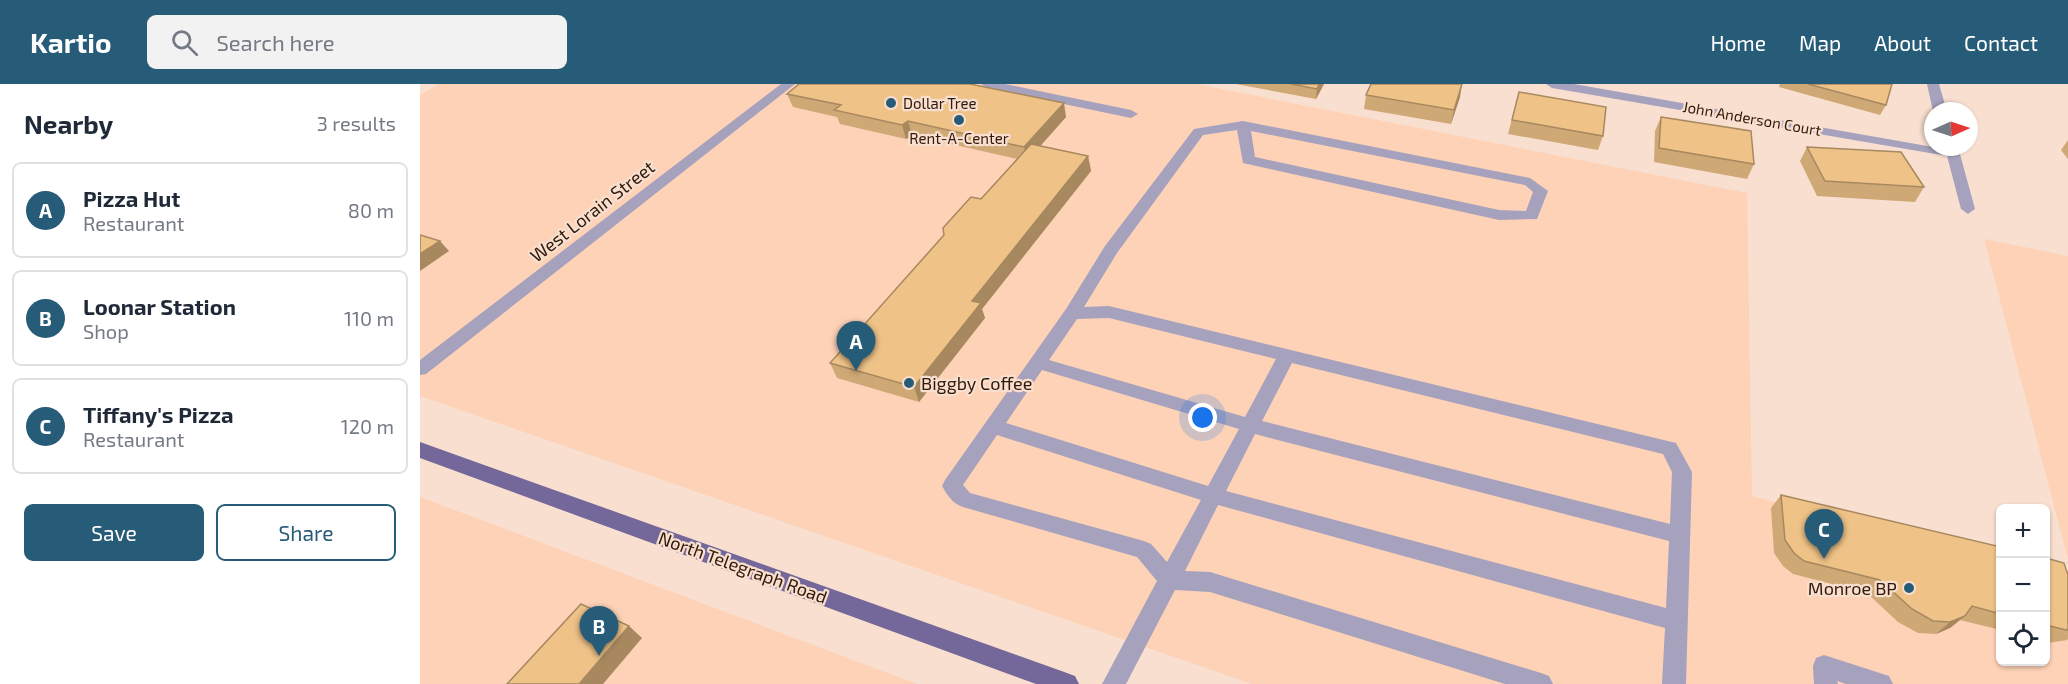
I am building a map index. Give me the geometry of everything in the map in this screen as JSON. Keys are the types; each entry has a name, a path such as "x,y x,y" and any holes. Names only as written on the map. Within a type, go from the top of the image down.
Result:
{"main road":[{"name":"North Telegraph Road","path":"420,450 1067,684"}],"street":[{"name":"West Lorain Street","path":"420,369 789,84"},
{"path":"987,84 1131,114"},
{"name":"John Anderson Court","path":"1552,84 1924,145"},
{"path":"1933,84 1938,102"},
{"path":"1243,125 1248,160 1270,165 1498,215 1532,216 1540,191 1530,182 1243,125 1199,132 1111,250 1039,363 952,486 963,500 1144,550 1169,580 1210,582 1541,684"},
{"name":"John Anderson Court","path":"1954,156 1968,209"},
{"path":"1072,313 1109,312 1669,448 1682,472 1674,684"},
{"path":"1114,684 1287,355"},
{"path":"1039,363 1250,425 1680,535"},
{"path":"994,427 1214,495 1676,621"},
{"path":"1826,684 1824,666 1881,684"}],"shaded area":[{"path":"439,84 1196,84 1747,193 1752,496 1996,560 1996,666 2050,666 2050,574 2068,579 2068,684 1252,684 420,396 420,95"},
{"path":"1984,239 2068,256 2068,559"},
{"path":"420,497 917,684 420,684"}],"building":[{"path":"799,84 970,84 1064,103 1024,147 908,121 902,125 834,110 841,105 787,94"},
{"path":"1291,84 1319,84 1317,89"},
{"path":"1371,84 1462,84 1454,110 1366,95"},
{"path":"1808,84 1892,84 1886,105"},
{"path":"1519,92 1606,107 1603,136 1512,120"},
{"path":"1661,117 1751,131 1754,164 1659,148"},
{"path":"1031,144 1088,156 972,301 981,303 914,387 830,363 944,235 943,228 971,197 981,199"},
{"path":"1807,147 1901,152 1924,187 1825,181"},
{"path":"420,235 440,241 420,254"},
{"path":"1781,495 1996,546 1996,613 1972,606 1965,616 1950,622 1933,621 1912,609 1880,580 1804,561 1794,553 1785,540"},
{"path":"2050,559 2064,563 2068,575 2068,630 2050,626"},
{"path":"581,604 629,626 579,684 507,684"}],"place":[{"name":"Dollar Tree","path":"891,103"},
{"name":"Rent-A-Center","path":"959,120"},
{"name":"Pizza Hut","path":"856,371"},
{"name":"Biggby Coffee","path":"909,383"},
{"name":"Tiffany's Pizza","path":"1824,559"},
{"name":"Monroe BP","path":"1909,588"},
{"name":"Loonar Station","path":"599,656"}]}
